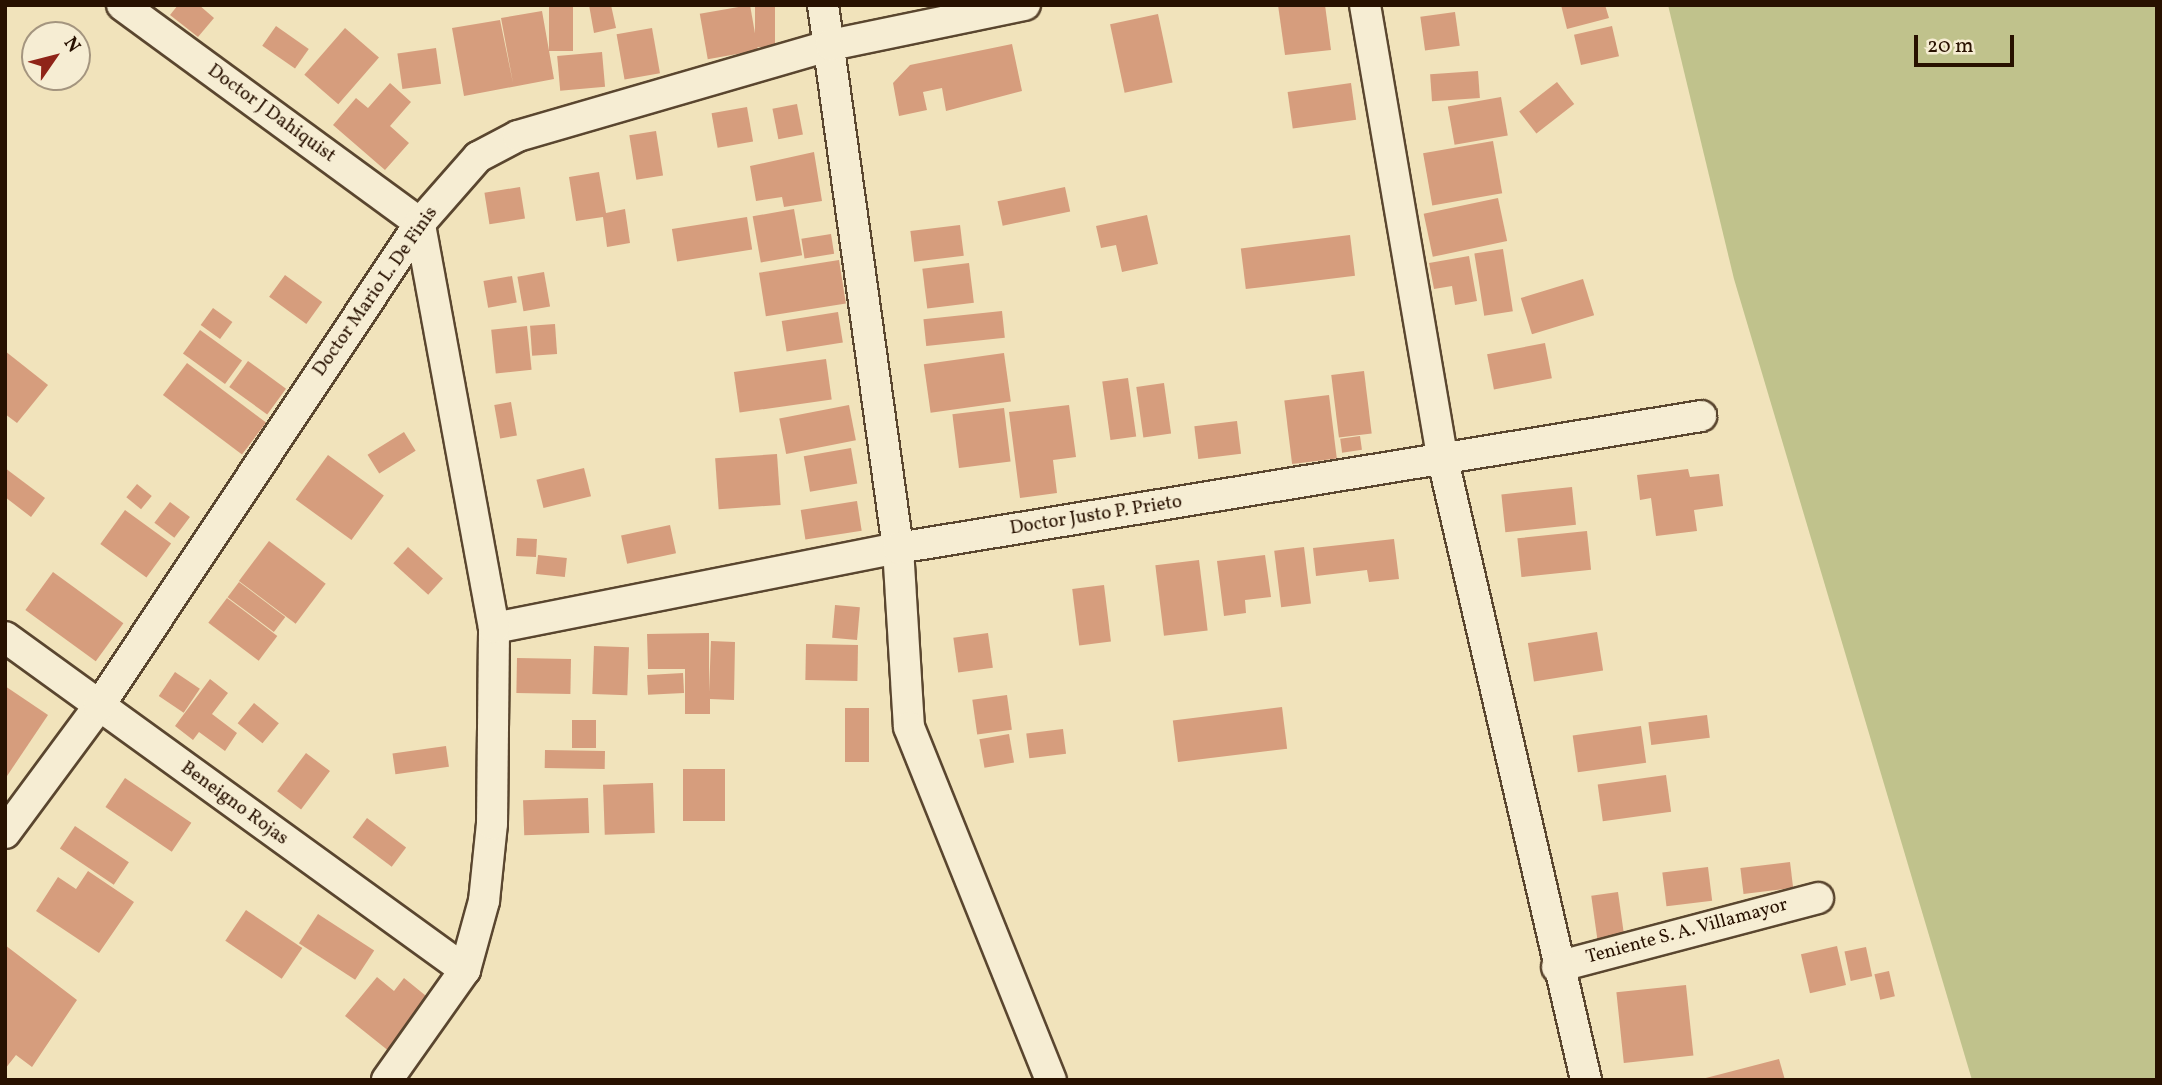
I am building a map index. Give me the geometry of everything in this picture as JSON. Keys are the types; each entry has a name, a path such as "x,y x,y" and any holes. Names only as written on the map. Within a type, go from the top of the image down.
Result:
{"street":[{"name":"Doctor J Dahiquist","path":"122,5 420,223"},
{"path":"823,5 831,46 898,548 909,727 1052,1080"},
{"name":"Doctor Mario L. De Finis","path":"5,833 99,706 420,223 478,157 518,136 831,46 1025,5"},
{"path":"1365,5 1443,460 1557,967 1586,1080"},
{"path":"387,1080 465,970 484,901 492,824 494,628 420,223"},
{"name":"Doctor Justo P. Prieto","path":"494,628 898,548 1701,416"},
{"name":"Beneigno Rojas","path":"5,637 465,970"},
{"name":"Teniente S. A. Villamayor","path":"1557,967 1818,898"}],"green space":[{"path":"1668,5 2157,5 2157,1080 1972,1080 1734,279"}],"building":[{"path":"178,5 199,5 214,18 198,37 170,15"},
{"path":"549,5 573,5 573,51 549,51"},
{"path":"589,5 611,5 616,28 594,33"},
{"path":"750,5 758,50 708,59 700,14"},
{"path":"755,5 775,5 775,47 755,47"},
{"path":"1278,5 1325,5 1331,50 1285,55"},
{"path":"1561,5 1605,5 1609,18 1567,29"},
{"path":"542,11 554,79 464,96 452,28 500,20 513,83 501,18"},
{"path":"1455,12 1460,46 1425,51 1420,17"},
{"path":"1158,14 1173,82 1125,93 1110,24"},
{"path":"276,26 309,49 295,69 262,46"},
{"path":"1612,26 1619,56 1581,65 1574,35"},
{"path":"345,28 379,58 338,104 304,75"},
{"path":"652,28 660,73 625,80 617,34"},
{"path":"1012,44 1022,91 946,111 942,88 923,92 927,110 899,116 893,83 910,65"},
{"path":"436,48 441,84 402,89 397,53"},
{"path":"602,52 605,87 560,91 557,56"},
{"path":"1478,71 1480,98 1432,101 1430,74"},
{"path":"1557,82 1574,104 1536,134 1519,112"},
{"path":"390,83 411,102 390,126 409,143 385,170 333,125 356,98 368,108"},
{"path":"1351,83 1356,120 1293,129 1288,92"},
{"path":"1501,97 1508,135 1455,145 1448,106"},
{"path":"797,104 803,134 778,139 772,109"},
{"path":"747,107 753,141 718,148 712,113"},
{"path":"656,131 663,175 636,180 629,135"},
{"path":"1493,141 1502,193 1432,206 1423,153"},
{"path":"814,152 822,201 784,207 782,197 756,201 750,166"},
{"path":"599,172 606,213 625,209 630,243 607,247 603,217 576,221 569,177"},
{"path":"520,187 525,219 489,224 484,193"},
{"path":"1065,187 1070,211 1003,226 998,201"},
{"path":"1498,198 1507,241 1433,257 1424,214"},
{"path":"794,209 802,255 761,263 753,216"},
{"path":"1147,215 1158,264 1122,272 1116,245 1101,248 1096,226"},
{"path":"747,217 752,250 677,261 672,229"},
{"path":"960,225 964,256 914,262 910,231"},
{"path":"831,234 834,254 804,258 801,239"},
{"path":"1350,235 1355,276 1246,289 1241,248"},
{"path":"1503,249 1513,311 1484,316 1474,254"},
{"path":"1469,256 1477,301 1455,305 1452,286 1434,289 1429,263"},
{"path":"839,260 846,303 766,316 759,273"},
{"path":"969,263 974,303 927,308 922,269"},
{"path":"544,272 550,306 523,311 517,277"},
{"path":"285,275 322,302 306,324 269,297"},
{"path":"512,276 517,303 488,308 483,281"},
{"path":"1583,279 1594,315 1532,334 1521,298"},
{"path":"213,308 232,322 220,339 201,325"},
{"path":"1002,311 1005,338 926,346 923,319"},
{"path":"838,312 843,343 787,352 782,321"},
{"path":"555,324 557,354 532,356 530,326"},
{"path":"527,326 532,370 496,374 491,330"},
{"path":"200,330 242,361 225,384 183,353"},
{"path":"1545,343 1552,378 1494,390 1487,354"},
{"path":"5,351 48,385 17,423 5,414"},
{"path":"1004,353 1011,402 931,413 924,364"},
{"path":"826,359 832,400 740,413 734,372"},
{"path":"248,361 286,389 267,415 229,387"},
{"path":"187,363 266,423 242,455 163,395"},
{"path":"1364,371 1372,434 1339,438 1331,375"},
{"path":"1128,378 1136,436 1110,440 1102,382"},
{"path":"1164,383 1171,434 1143,437 1136,387"},
{"path":"1329,395 1337,459 1292,464 1284,400"},
{"path":"511,402 517,435 500,438 494,405"},
{"path":"849,405 856,440 786,454 779,419"},
{"path":"1069,405 1076,457 1053,460 1057,493 1020,498 1009,412"},
{"path":"1004,408 1011,462 959,468 952,414"},
{"path":"1237,421 1241,454 1198,459 1194,426"},
{"path":"404,432 416,451 379,473 368,455"},
{"path":"1360,436 1362,450 1342,453 1340,439"},
{"path":"851,448 857,483 810,492 804,456"},
{"path":"777,454 781,505 719,509 715,458"},
{"path":"328,455 384,496 351,540 296,499"},
{"path":"5,468 45,498 31,517 5,497"},
{"path":"584,468 591,496 543,508 536,480"},
{"path":"1688,469 1690,477 1719,474 1723,506 1694,510 1697,531 1656,536 1651,498 1640,500 1637,475"},
{"path":"137,484 152,496 141,509 126,497"},
{"path":"1572,487 1576,525 1505,532 1501,494"},
{"path":"857,501 862,531 805,540 801,510"},
{"path":"170,502 190,517 174,538 154,523"},
{"path":"125,510 171,544 146,577 100,544"},
{"path":"670,525 676,553 627,564 621,535"},
{"path":"1587,531 1591,570 1521,577 1517,538"},
{"path":"517,538 537,539 536,557 516,556"},
{"path":"1394,539 1399,579 1369,582 1367,570 1316,576 1313,548"},
{"path":"269,541 326,584 296,624 239,581"},
{"path":"408,547 443,578 428,595 393,563"},
{"path":"1304,547 1311,604 1281,607 1274,551"},
{"path":"538,555 567,558 565,577 536,574"},
{"path":"1265,555 1271,597 1245,600 1246,613 1224,616 1217,561"},
{"path":"1199,560 1208,630 1164,636 1155,565"},
{"path":"53,572 123,623 96,661 25,610"},
{"path":"239,582 285,617 274,632 228,597"},
{"path":"1104,585 1111,642 1079,645 1072,589"},
{"path":"227,598 277,636 259,661 208,623"},
{"path":"835,605 860,607 857,640 832,638"},
{"path":"1597,632 1603,671 1534,681 1528,643"},
{"path":"709,633 709,692 711,641 735,642 734,700 710,699 710,714 685,714 685,669 648,669 647,634"},
{"path":"988,633 993,668 958,673 953,638"},
{"path":"806,644 858,645 857,681 805,680"},
{"path":"594,646 629,647 627,695 592,694"},
{"path":"517,658 571,659 570,694 516,693"},
{"path":"175,672 200,689 184,713 159,696"},
{"path":"683,673 684,693 648,695 647,675"},
{"path":"210,679 228,693 212,714 237,733 225,751 199,732 193,740 175,726"},
{"path":"5,686 48,715 5,779"},
{"path":"1007,695 1012,730 977,735 972,700"},
{"path":"254,703 279,723 263,743 238,723"},
{"path":"1282,707 1287,749 1178,762 1173,720"},
{"path":"845,708 869,708 869,762 845,762"},
{"path":"1707,715 1710,738 1651,745 1648,722"},
{"path":"572,720 596,720 596,748 572,748"},
{"path":"1641,726 1646,763 1578,772 1573,736"},
{"path":"1063,729 1066,754 1029,758 1026,734"},
{"path":"1009,734 1014,763 984,768 979,739"},
{"path":"446,746 449,767 395,774 393,754"},
{"path":"545,750 605,751 605,769 545,768"},
{"path":"306,753 330,771 301,809 277,791"},
{"path":"683,769 725,769 725,821 683,821"},
{"path":"1666,775 1671,812 1603,821 1598,785"},
{"path":"125,778 191,823 172,852 105,807"},
{"path":"653,783 655,833 605,835 603,785"},
{"path":"588,798 589,833 524,835 523,800"},
{"path":"367,818 406,847 392,867 353,837"},
{"path":"75,826 129,862 114,885 60,848"},
{"path":"1790,862 1793,888 1744,894 1740,868"},
{"path":"1708,867 1712,901 1666,906 1662,873"},
{"path":"88,871 134,902 99,953 36,911 58,877 76,889"},
{"path":"1618,892 1624,936 1597,939 1591,896"},
{"path":"246,910 302,948 282,979 225,941"},
{"path":"318,914 374,950 355,980 299,943"},
{"path":"5,945 77,1000 32,1067 16,1055 5,1069"},
{"path":"1837,946 1846,985 1810,993 1801,954"},
{"path":"1866,947 1872,976 1851,981 1844,952"},
{"path":"1889,971 1895,996 1880,1000 1874,974"},
{"path":"377,977 394,991 404,978 431,1000 390,1052 345,1016"},
{"path":"1686,985 1693,1056 1624,1063 1616,992"},
{"path":"1779,1059 1785,1080 1702,1080 1702,1079"}]}
